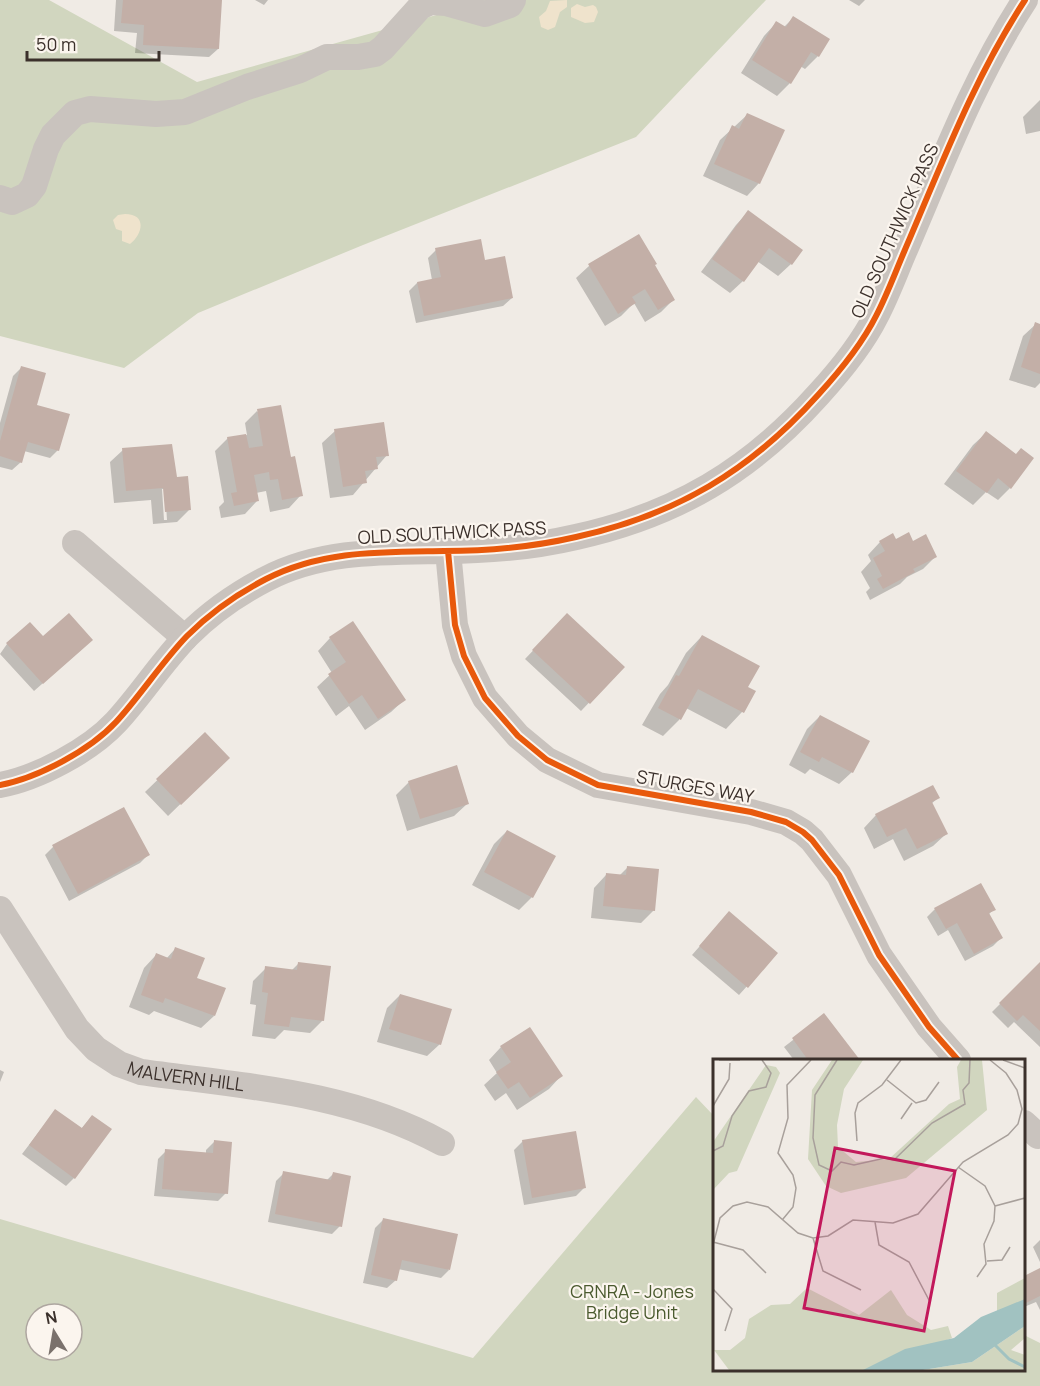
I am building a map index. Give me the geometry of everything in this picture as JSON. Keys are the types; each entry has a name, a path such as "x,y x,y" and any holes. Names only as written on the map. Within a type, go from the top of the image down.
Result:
{"street":[{"path":"0,198 12,202 27,195 34,186 53,135 75,113 90,109 156,114 185,112 247,87 300,70 327,57 358,57 375,54 420,7 431,2 446,3 485,14 510,4 513,0"},
{"name":"OLD SOUTHWICK PASS","path":"0,785 46,769 83,749 113,725 186,638 209,616 238,594 268,577 323,558 366,552 508,548 555,542 603,531 682,502 724,477 760,451 796,420 839,372 875,318 976,86 1025,0"},
{"path":"75,543 186,638"},
{"name":"STURGES WAY","path":"448,551 455,625 464,656 484,698 518,736 547,760 598,785 751,812 786,822 803,832 839,875 879,955 929,1027 957,1059"},
{"name":"MALVERN HILL","path":"0,909 77,1029 96,1049 119,1064 141,1072 302,1094 335,1101 424,1133 442,1143"}],"green space":[{"path":"0,0 49,0 197,82 465,7 470,0 766,0 636,137 198,313 124,368 0,336"},
{"name":"CRNRA - Jones Bridge Unit","path":"696,1097 713,1115 713,1371 1025,1371 1025,1336 1040,1343 1040,1386 0,1386 0,1219 473,1358"}],"sand":[{"path":"567,0 567,7 560,12 555,27 548,30 541,27 539,17 546,11 550,1"},
{"path":"577,4 596,7 598,12 594,22 585,23 571,17 571,8"},
{"path":"118,215 137,217 141,225 138,235 130,244 122,241 122,231 116,229 113,220"}],"building":[{"path":"123,0 222,0 219,49 143,45 144,25 121,23"},
{"path":"793,16 830,39 819,57 811,52 791,84 752,60 776,21 786,27"},
{"path":"747,113 785,130 760,184 714,164 732,125 739,129"},
{"path":"748,210 803,250 792,265 769,248 744,282 712,259"},
{"path":"639,234 675,300 658,310 645,289 632,297 636,303 618,314 588,264"},
{"path":"481,239 485,260 505,256 513,298 424,316 417,282 441,277 435,248"},
{"path":"1035,322 1040,324 1040,374 1021,367"},
{"path":"21,366 46,373 37,405 70,414 59,451 28,442 22,463 0,456 0,441"},
{"path":"281,405 291,457 295,456 303,496 282,500 278,479 270,480 269,472 254,475 259,501 234,506 231,493 237,492 227,437 246,434 249,448 263,446 257,409"},
{"path":"384,422 389,456 376,457 378,469 365,471 367,483 343,487 334,429"},
{"path":"986,431 1016,454 1021,448 1034,458 1011,489 998,478 987,493 956,471"},
{"path":"172,444 177,477 188,476 191,510 165,512 163,488 126,491 122,448"},
{"path":"909,532 913,541 926,534 937,557 913,569 915,572 883,589 877,579 882,576 873,558 885,551 879,541 893,533 896,539"},
{"path":"69,613 93,640 43,684 6,643 30,622 43,636"},
{"path":"567,613 625,667 590,704 532,650"},
{"path":"353,621 406,700 378,719 362,695 349,704 328,674 346,662 329,637"},
{"path":"702,635 760,666 748,687 756,691 744,713 698,689 681,720 658,708"},
{"path":"820,715 870,741 853,773 822,757 819,762 800,752"},
{"path":"205,732 230,758 181,805 156,779"},
{"path":"457,765 469,804 420,819 408,781"},
{"path":"933,785 940,798 932,802 948,834 917,849 906,828 887,837 875,814"},
{"path":"124,807 150,855 78,894 52,845"},
{"path":"507,830 556,856 533,898 484,872"},
{"path":"627,866 659,869 655,911 603,906 606,873 626,875"},
{"path":"981,883 996,910 989,913 1003,938 974,954 957,923 946,929 934,908"},
{"path":"729,911 778,953 748,988 699,946"},
{"path":"175,947 205,958 197,978 226,988 215,1016 165,998 163,1003 141,995 156,953 171,959"},
{"path":"298,962 331,966 324,1021 291,1017 289,1027 264,1024 268,993 262,992 265,966 297,970"},
{"path":"1040,962 1040,1031 1023,1015 1017,1021 999,1003"},
{"path":"400,994 452,1009 441,1045 389,1029"},
{"path":"824,1013 859,1059 807,1059 792,1038"},
{"path":"530,1027 563,1076 530,1098 519,1082 508,1089 496,1072 511,1062 500,1046"},
{"path":"55,1109 82,1128 92,1115 112,1129 75,1179 29,1145"},
{"path":"576,1131 586,1188 532,1198 522,1140"},
{"path":"214,1140 232,1142 228,1194 162,1189 165,1149 213,1153"},
{"path":"283,1171 331,1180 333,1172 351,1176 342,1227 275,1214"},
{"path":"383,1218 458,1234 450,1270 402,1260 397,1281 371,1275"},
{"path":"1040,1268 1040,1296 1025,1304 1025,1276"}],"cycle path":[{"path":"0,785 47,769 92,743 116,722 187,636 214,612 266,579 309,563 353,554 494,549 527,546 576,537 612,528 679,502 738,468 766,446 818,395 864,337 884,300 974,91 1025,0"},
{"path":"448,551 455,625 464,656 485,698 518,736 547,760 598,785 751,812 786,822 803,832 839,875 879,955 929,1027 957,1059"}]}
